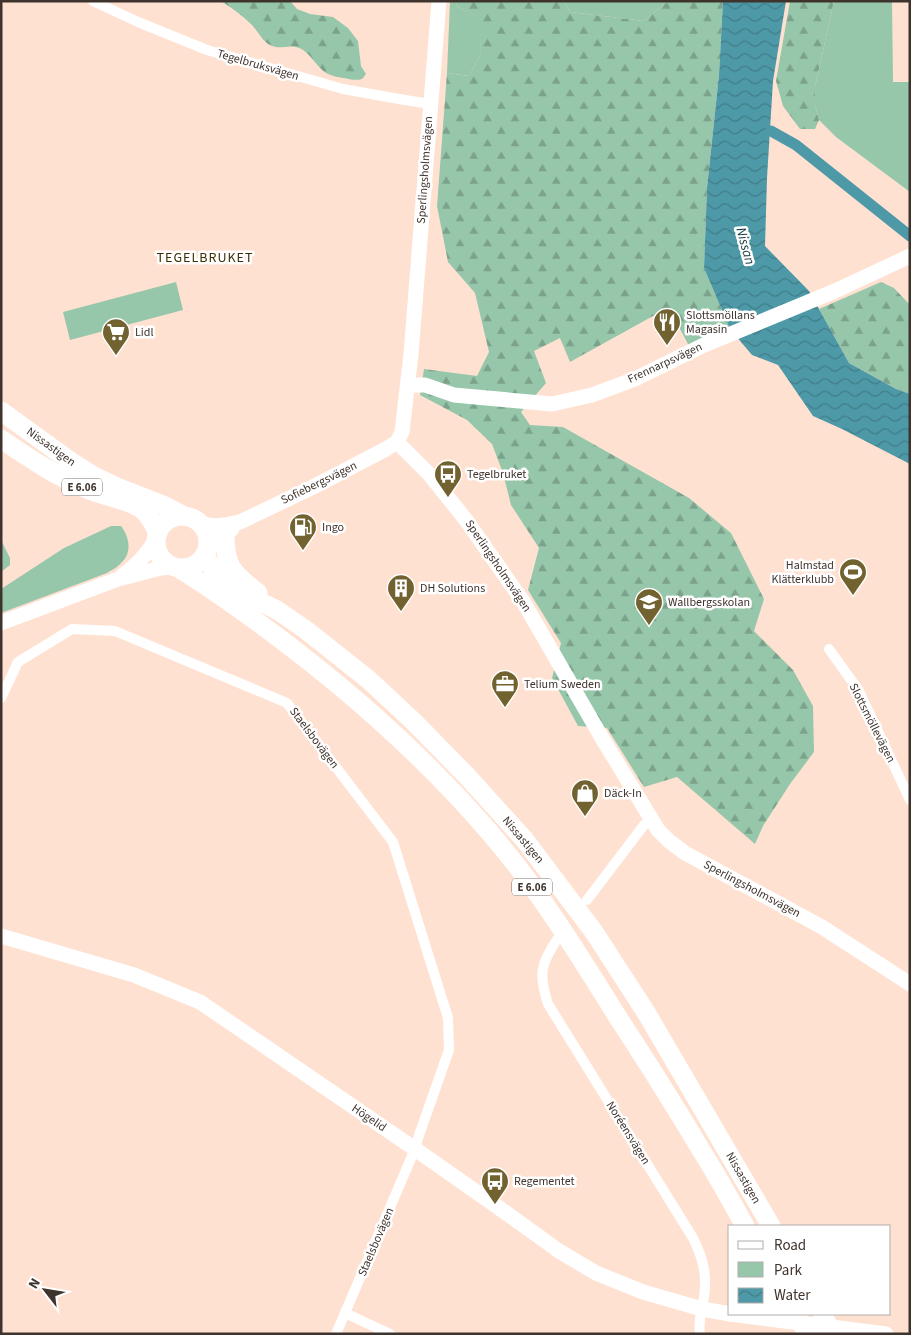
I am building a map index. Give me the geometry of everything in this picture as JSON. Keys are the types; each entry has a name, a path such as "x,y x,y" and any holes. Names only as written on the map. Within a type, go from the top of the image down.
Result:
{"highway":[{"name":"Nissastigen","path":"1,411 94,476 163,505 192,520"},
{"name":"Nissastigen","path":"1,439 68,481 141,508 146,513 157,536"},
{"path":"157,536 162,526 168,520 176,517 192,520"},
{"name":"E 6.06","path":"192,520 206,531 209,541 206,553"},
{"name":"E 6.06","path":"225,535 226,556 232,571 277,610"},
{"name":"E 6.06","path":"157,536 157,548 160,556 165,562 176,568"},
{"name":"Nissastigen","path":"206,553 217,575 228,586 277,610 313,635 376,687 466,774 524,839 594,932 647,1014 770,1225"},
{"path":"176,568 192,567 206,553"},
{"name":"Nissastigen","path":"176,568 199,581 284,642 355,699 434,773 491,834 544,903 575,948 702,1150 745,1225"},
{"path":"797,1315 808,1334"},
{"path":"823,1315 833,1334"}],"street":[{"name":"Tegelbruksvägen","path":"93,1 138,22 207,50 343,89 430,104"},
{"name":"Sperlingsholmsvägen","path":"439,1 411,354 402,432 397,442 430,475 466,520 524,603 651,820 664,835 685,853 822,926 910,984"},
{"name":"Frennarpsvägen","path":"408,384 425,385 454,395 552,404 592,395 635,378 704,345 835,291 910,256"},
{"name":"Sofiebergsvägen","path":"192,520 210,526 223,526 240,522 337,475 397,442"},
{"name":"Sofiebergsvägen","path":"206,553 240,522"},
{"path":"118,579 140,562 149,551 157,536"},
{"path":"1,623 118,579 161,568 176,568"},
{"name":"Staelsbovägen","path":"1,698 18,662 72,629 115,631 287,703 393,842 448,1018 449,1050 415,1149 336,1334"},
{"name":"Slottsmöllevägen","path":"829,649 859,691 910,800"},
{"path":"587,900 644,825 651,820"},
{"name":"Högelid","path":"1,936 134,975 200,1002 496,1205 558,1252 596,1273 643,1292 702,1309 728,1314"},
{"name":"Noréensvägen","path":"558,938 548,953 542,968 543,986 548,1004 700,1252 705,1269 706,1286 699,1320 700,1334"},
{"path":"345,1313 390,1334"},
{"name":"Högelid","path":"737,1315 886,1334"}],"green space":[{"path":"221,1 290,1 297,9 310,14 333,17 348,28 358,41 361,66 366,74 362,79 357,80 331,75 320,68 301,49 270,45 249,22"},
{"path":"450,1 455,1 458,7 482,18 480,56 469,76 447,73"},
{"path":"455,1 564,1 570,12 644,21 668,1 723,1 719,75 707,188 704,268 730,329 689,346 670,310 653,316 570,362 560,338 534,351 546,383 521,412 530,425 563,427 689,498 731,533 764,599 754,631 793,670 813,706 814,752 790,784 763,826 755,844 677,777 644,787 607,728 578,726 552,678 561,643 528,590 539,548 511,505 503,473 492,444 467,420 420,395 424,369 477,376 489,352 475,293 448,262 437,206 447,73 469,76 480,56 481,18 458,7"},
{"path":"564,1 668,1 644,21 570,12"},
{"path":"790,1 834,1 815,87 815,105 819,120 815,129 800,129 783,106 776,81"},
{"path":"834,1 892,1 893,82 910,82 910,192 836,137 819,120 815,105 815,87"},
{"path":"176,282 183,310 70,340 63,312"},
{"path":"881,282 894,288 910,305 910,394 896,389 849,363 819,309"},
{"path":"111,526 121,526 128,539 127,554 118,566 107,573 1,613 1,589 64,548"},
{"path":"1,540 10,558 10,565 1,572"}],"water":[{"name":"Nissan","path":"723,1 786,1 773,81 765,246 809,291 849,363 896,389 910,394 910,464 813,416 778,365 752,355 730,329 704,268 707,188 719,75"}],"waterway":[{"path":"771,131 796,145 910,236"}],"place":[{"name":"Slottsmöllans Magasin","path":"667,346"},
{"name":"Lidl","path":"116,356"},
{"name":"Tegelbruket","path":"448,498"},
{"name":"Ingo","path":"303,551"},
{"name":"Halmstad Klätterklubb","path":"853,596"},
{"name":"DH Solutions","path":"401,612"},
{"name":"Wallbergsskolan","path":"649,626"},
{"name":"Telium Sweden","path":"505,708"},
{"name":"Däck-In","path":"585,817"},
{"name":"Regementet","path":"495,1205"}],"district":[{"name":"TEGELBRUKET","path":"205,258"}]}
